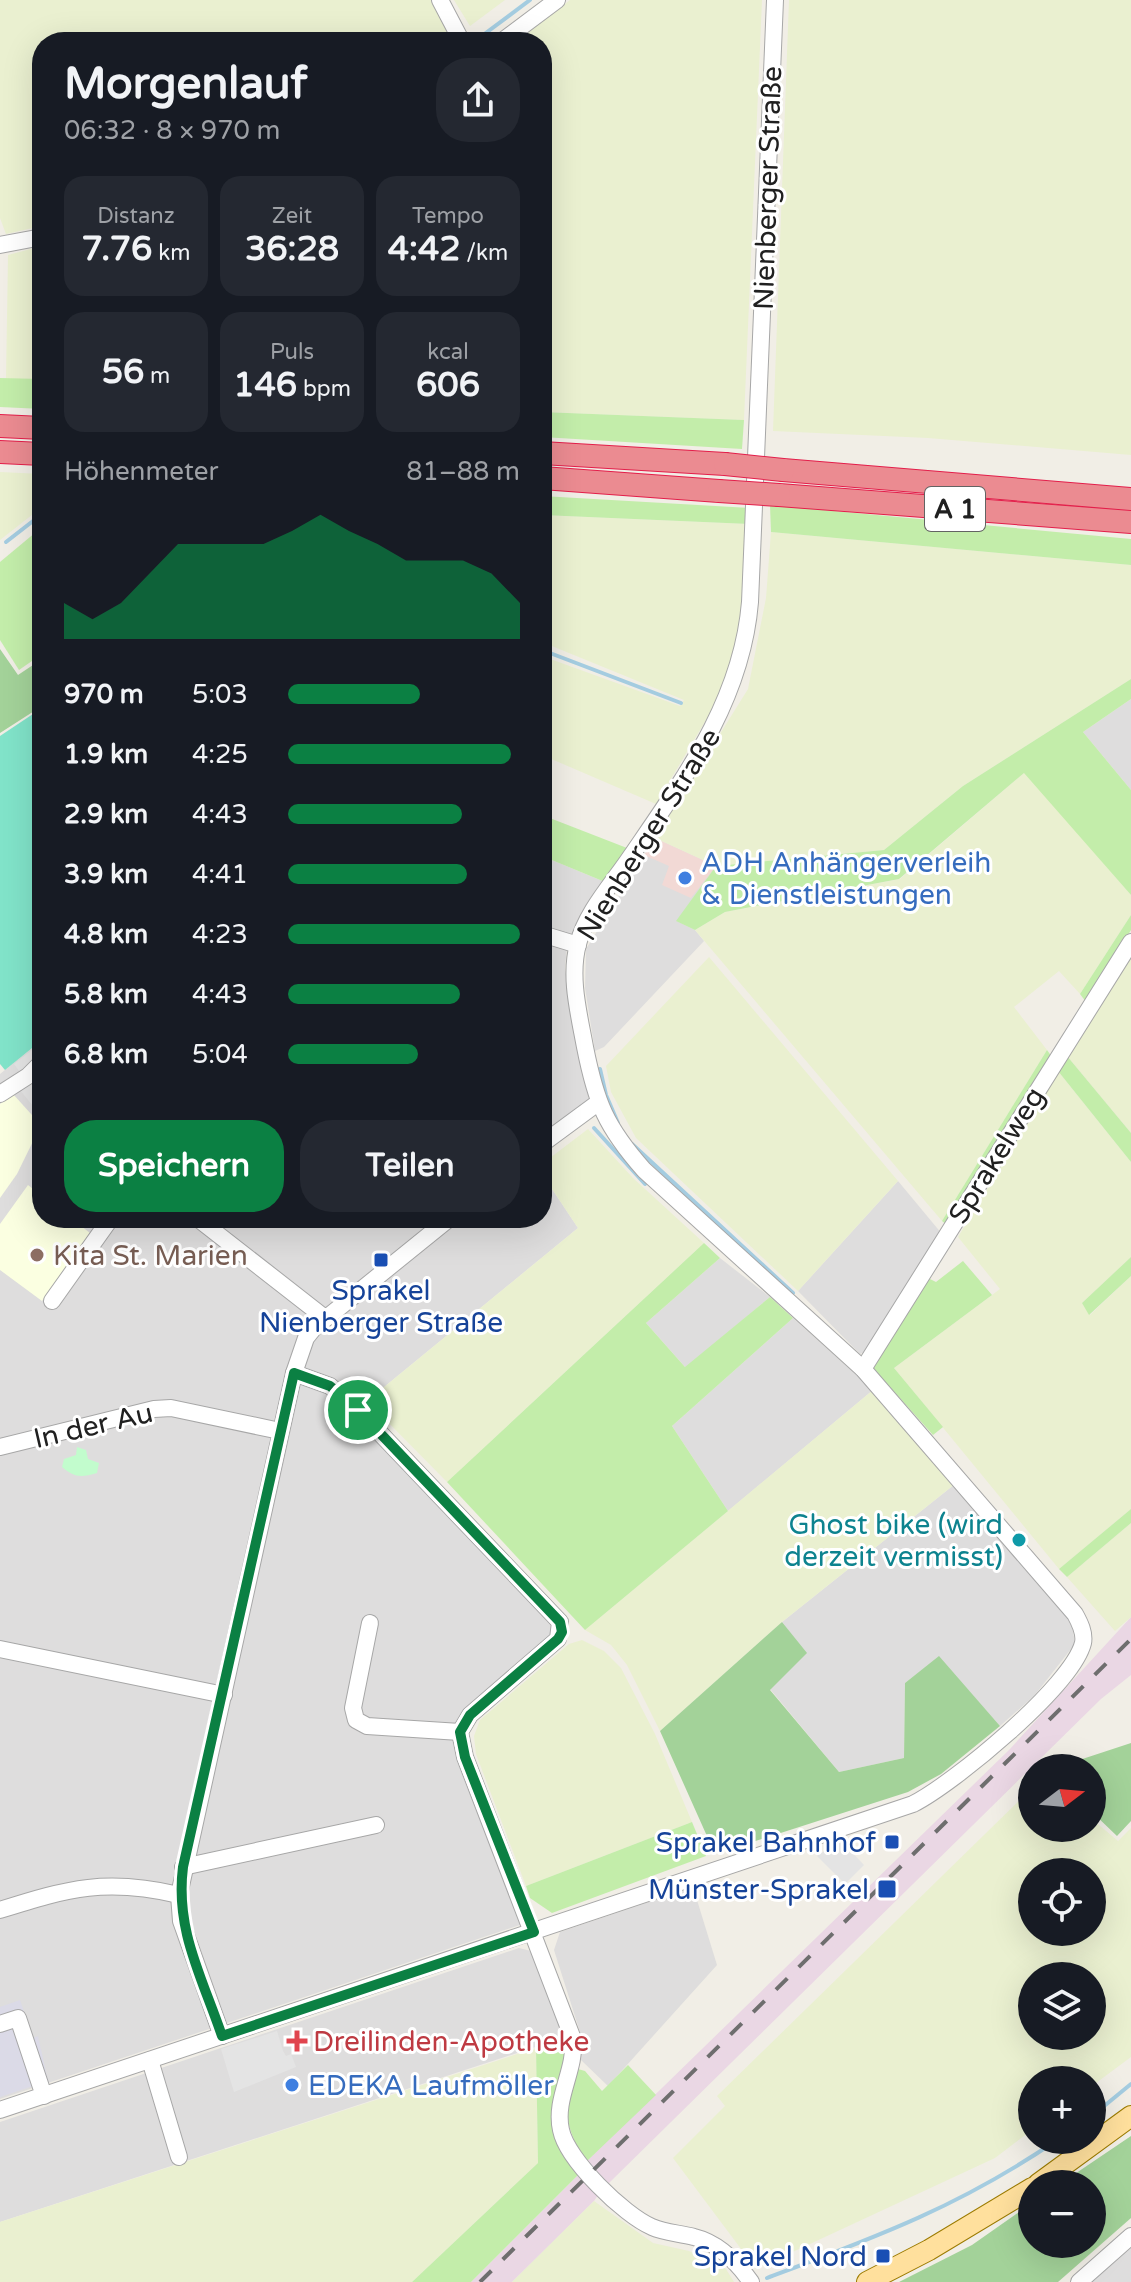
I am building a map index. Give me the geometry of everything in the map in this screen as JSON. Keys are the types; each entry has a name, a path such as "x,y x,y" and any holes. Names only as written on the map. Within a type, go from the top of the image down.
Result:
{"highway":[{"path":"0,426 32,428"},
{"path":"0,452 32,454"},
{"name":"A 1","path":"552,454 725,464 1131,499"},
{"name":"A 1","path":"552,479 1131,522"}],"main road":[{"path":"1057,2170 1131,2116"},
{"path":"867,2282 942,2243 1018,2197"}],"street":[{"path":"440,0 457,32"},
{"path":"514,32 557,0"},
{"name":"Nienberger Straße","path":"0,2110 913,1804 965,1771 1038,1703 1083,1643 1081,1624 863,1369 644,1170 613,1135 599,1102 576,989 578,945 601,900 713,730 733,685 744,648 750,602 775,0"},
{"path":"0,245 32,239"},
{"path":"552,937 578,945"},
{"name":"Sprakelweg","path":"863,1369 1131,942"},
{"path":"0,1094 32,1072"},
{"path":"552,1137 599,1102"},
{"path":"52,1301 104,1228"},
{"path":"210,1228 325,1318"},
{"path":"222,2036 181,1921 179,1895 294,1373 306,1338 325,1318 438,1228"},
{"path":"294,1373 330,1386 358,1410 560,1622 562,1632 558,1639 470,1715 460,1732 465,1757 573,2039 574,2063 564,2091 559,2120 571,2155 636,2218 662,2230 711,2243 726,2253 751,2282"},
{"name":"In der Au","path":"0,1447 154,1409 171,1408 280,1431"},
{"path":"370,1623 353,1708 356,1720 367,1726 460,1732"},
{"path":"1,1652 224,1695"},
{"path":"183,1867 376,1825"},
{"path":"0,1910 50,1894 120,1884 179,1895"},
{"path":"0,2024 18,2018 44,2096"},
{"path":"150,2060 179,2157"},
{"path":"1079,2282 1131,2236"}],"shaded area":[{"path":"0,0 431,0 448,32 32,32 32,228 6,234 0,218"},
{"path":"454,0 505,0 470,26"},
{"path":"570,0 762,0 744,420 552,412 552,32 529,32"},
{"path":"789,0 1131,0 1131,455 928,438 773,431"},
{"path":"32,249 32,380 6,379 8,255"},
{"path":"0,472 32,474 32,515 0,540"},
{"path":"552,515 749,524 739,641 728,683 656,804 552,759 552,660 680,706 684,700 552,646"},
{"path":"771,532 1131,565 1131,679 963,786 884,850 716,866 655,838 748,689 766,598"},
{"path":"1131,699 1131,790 1083,732"},
{"path":"1025,772 1131,895 1131,915 1080,994 1059,971 1014,1007 1047,1050 942,1221 695,930 725,912 900,879"},
{"path":"655,838 716,866 677,921 695,930 704,941 604,1047 595,1051 585,988 586,949"},
{"path":"655,838 716,866 691,898 662,885 669,866 644,855"},
{"path":"552,860 605,882 567,948 565,967 573,1029 593,1116 552,1147"},
{"path":"1131,955 1131,1133 1067,1056"},
{"path":"709,957 898,1181 798,1291 636,1138 611,1092 606,1066"},
{"path":"32,1048 32,1228 552,1228 552,1189 578,1228 367,1401 359,1417 553,1623 552,1635 452,1736 522,1914 520,1925 0,2099 0,1074"},
{"path":"32,1050 32,1105 19,1089 19,1071 14,1064"},
{"path":"1058,1071 1131,1162 1131,1257 1082,1303 1090,1315 1131,1276 1131,1509 1059,1569 894,1368 1000,1289 958,1237"},
{"path":"13,1094 32,1115 32,1143 17,1174 0,1198 0,1104"},
{"path":"588,1129 633,1178 704,1243 447,1482 367,1401 578,1228 552,1189 552,1156"},
{"path":"898,1181 942,1234 870,1349 860,1354 798,1291"},
{"name":"Kita St. Marien","path":"28,1185 32,1188 32,1228 84,1228 90,1233 42,1301 0,1270 0,1224"},
{"path":"720,1258 770,1297 686,1368 646,1323"},
{"path":"793,1318 873,1390 728,1511 672,1426"},
{"path":"873,1390 955,1484 782,1622 660,1731 627,1665 611,1645 585,1630"},
{"path":"955,1484 1071,1617 1075,1644 1034,1696 1000,1726 939,1657 905,1683 904,1758 839,1772 770,1689 806,1653 782,1622"},
{"path":"1131,1523 1131,1617 1115,1631 1067,1577"},
{"path":"1131,1617 1131,1675 1101,1699 1045,1754 1018,1754 1018,1781 608,2184 586,2162 1009,1750"},
{"path":"582,1640 604,1651 621,1668 655,1734 692,1822 526,1886 476,1754 474,1736 480,1720 569,1644"},
{"path":"1018,1802 1018,1842 1106,1842 1106,1831 1118,1841 1131,1828 1131,2057 1106,2076 1106,2066 1018,2066 1018,2141 995,2158 756,2269 673,2158 725,2106 717,2096"},
{"path":"840,1840 864,1865 845,1884 817,1856"},
{"path":"693,1887 717,1965 608,2086 581,2060 580,2032 554,1950 560,1932"},
{"path":"519,1948 531,1951 540,1961 566,2037 0,2222 0,2122"},
{"path":"20,2000 33,2038 38,2036 48,2081 0,2097 0,2007"},
{"path":"277,2031 283,2051 286,2056 291,2054 296,2067 234,2092 221,2049"},
{"path":"536,2048 538,2163 412,2282 0,2282 0,2222"},
{"path":"580,2173 600,2192 594,2201 512,2282 471,2282"},
{"path":"594,2201 653,2243 689,2251 726,2269 734,2282 512,2282"},
{"path":"1131,2245 1131,2282 1089,2282"}],"green space":[{"path":"0,378 32,379 32,409 0,407"},
{"path":"552,412 744,420 742,449 552,438"},
{"path":"552,497 750,508 749,524 552,515"},
{"path":"770,505 1131,539 1131,565 771,532"},
{"path":"32,535 32,661 19,670 0,640 0,562"},
{"path":"0,649 18,675 32,666 32,712 0,733"},
{"path":"1131,679 1131,699 1083,732 1131,790 1131,895 1024,773 899,879 725,912 695,930 676,921 716,866 884,850 963,786"},
{"path":"32,715 32,1048 5,1070 0,1064 0,736"},
{"path":"552,819 627,848 605,882 552,860"},
{"path":"1131,915 1131,930 1086,1002 1080,994"},
{"path":"1047,1050 1052,1057 947,1225 942,1221"},
{"path":"1067,1056 1131,1133 1131,1162 1058,1071"},
{"path":"704,1243 720,1258 646,1323 685,1367 770,1297 793,1318 672,1426 728,1511 585,1630 447,1482"},
{"path":"1131,1257 1131,1276 1089,1315 1082,1303"},
{"path":"963,1261 992,1295 894,1368 943,1427 933,1435 873,1368 926,1277 936,1282"},
{"path":"77,1447 86,1450 88,1459 99,1463 97,1473 78,1476 62,1467 64,1459 76,1455"},
{"path":"1131,1509 1131,1523 1067,1577 1059,1569"},
{"path":"782,1622 807,1653 770,1690 839,1772 904,1758 905,1683 939,1656 1000,1726 941,1774 908,1792 715,1854 660,1731"},
{"path":"1131,1743 1131,1821 1117,1836 1106,1825 1106,1754 1098,1754"},
{"path":"692,1822 706,1856 552,1913 530,1898 526,1886"},
{"path":"566,2037 569,2056 559,2091 580,2173 471,2282 412,2282 538,2163 536,2048"},
{"path":"628,2065 656,2095 586,2162 573,2137 568,2117 569,2096 578,2069 585,2071 602,2091"},
{"path":"1131,2136 1131,2218 1106,2240 1106,2170 1081,2170"},
{"path":"1018,2213 1018,2258 1085,2258 1058,2282 899,2282 972,2245"}],"waterway":[{"path":"487,32 530,0"},
{"path":"6,542 32,522"},
{"path":"552,654 681,703"},
{"path":"600,1069 606,1095 618,1123"},
{"path":"594,1128 645,1184"},
{"path":"632,1144 793,1293"},
{"path":"1106,2105 1131,2084"},
{"path":"767,2278 916,2219 986,2184 1035,2154"}],"railway":[{"path":"480,2282 1131,1639"}],"place":[{"name":"ADH Anhängerverleih & Dienstleistungen","path":"685,878"},
{"name":"Kita St. Marien","path":"37,1255"},
{"name":"Sprakel Nienberger Straße","path":"381,1260"},
{"name":"Ghost bike (wird derzeit vermisst)","path":"1019,1540"},
{"name":"Sprakel Bahnhof","path":"892,1842"},
{"name":"Münster-Sprakel","path":"887,1889"},
{"name":"Dreilinden-Apotheke","path":"297,2041"},
{"name":"EDEKA Laufmöller","path":"292,2085"},
{"name":"Sprakel Nord","path":"883,2256"}],"route":[{"path":"294,1373 330,1386 358,1410 560,1622 562,1632 558,1639 470,1715 460,1732 465,1757 534,1932 222,2036 181,1921 179,1895 183,1867 294,1373"}]}
